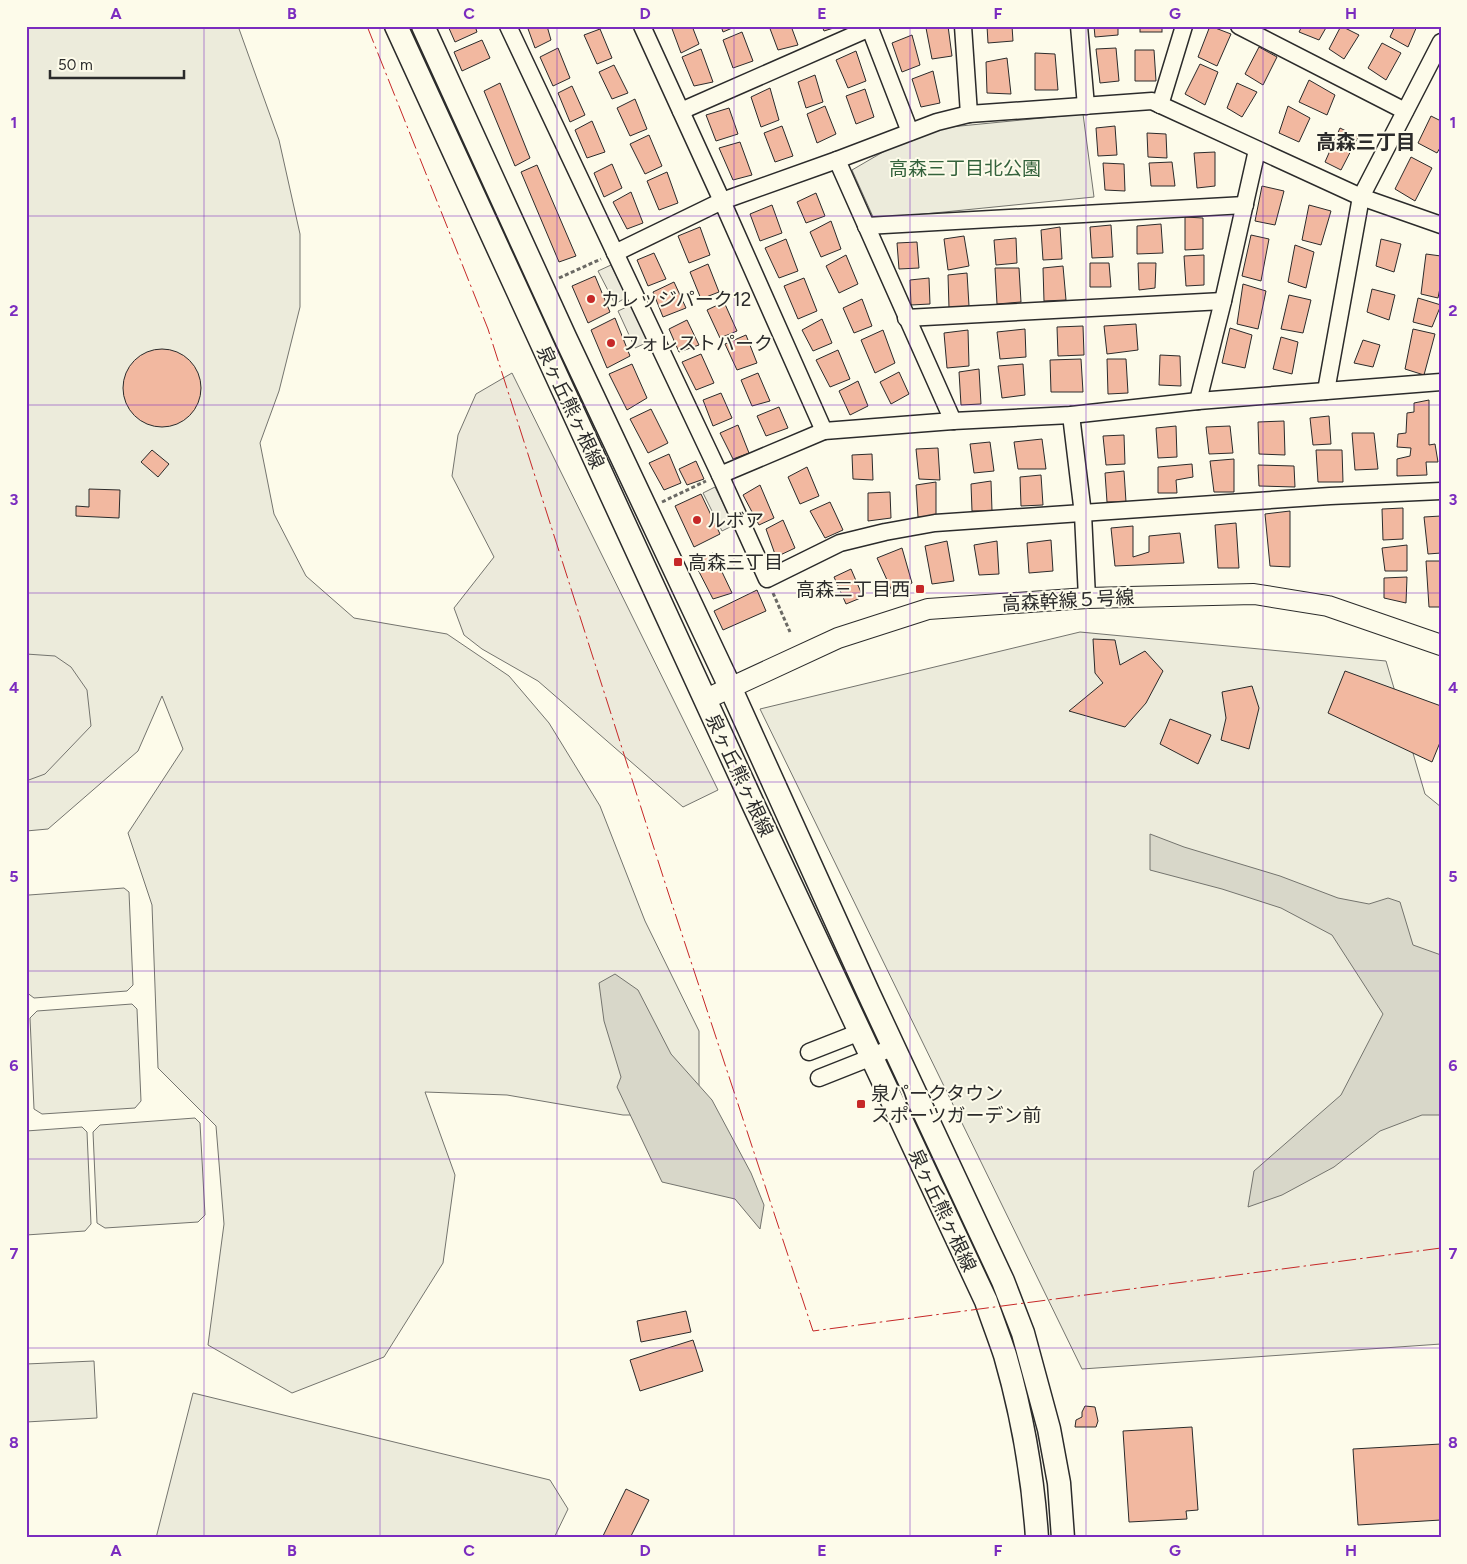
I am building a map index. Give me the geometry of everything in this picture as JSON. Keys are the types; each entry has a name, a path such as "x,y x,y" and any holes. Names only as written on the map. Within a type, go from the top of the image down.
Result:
{"main road":[{"name":"泉ヶ丘熊ヶ根線","path":"396,26 986,1301 1005,1356 1029,1464 1037,1538"},
{"name":"泉ヶ丘熊ヶ根線","path":"422,26 565,337 730,687 868,992 1003,1281 1023,1334 1049,1429 1059,1483 1063,1538"}],"street":[{"path":"508,26 720,475 767,579 840,543 935,523 1330,496 1441,491"},
{"path":"642,26 824,431"},
{"path":"964,26 969,114"},
{"path":"1079,26 1086,106"},
{"path":"1160,105 1184,26"},
{"path":"1239,26 1406,111"},
{"path":"681,111 869,27 910,132"},
{"path":"1326,392 1361,197 1441,42"},
{"path":"614,253 722,201 937,122 969,114 1152,101 1361,197 1441,225"},
{"path":"1198,401 1257,150"},
{"path":"837,160 953,421"},
{"path":"866,226 1245,205"},
{"path":"906,318 1223,301"},
{"path":"720,475 824,431 953,421 1071,415 1198,401 1441,382"},
{"path":"1071,415 1083,514 1087,598"},
{"name":"高森幹線５号線","path":"706,699 838,638 928,609 1087,598 1254,594 1328,606 1441,645"},
{"path":"809,1052 860,1032"},
{"path":"819,1078 894,1046"}],"path":[{"path":"558,278 614,253"},
{"path":"662,502 720,475"},
{"path":"767,579 790,632"}],"green space":[{"path":"26,26 238,26 279,140 300,234 300,307 279,391 260,443 274,514 306,576 354,618 447,634 509,676 549,723 600,806 645,921 699,1031 699,1095 677,1115 623,1115 507,1095 425,1092 455,1175 443,1263 384,1357 292,1393 208,1345 224,1224 216,1126 158,1068 152,905 128,833 183,749 162,696 138,751 48,829 26,831"},
{"name":"高森三丁目北公園","path":"1083,114 1094,197 874,219 852,170 895,145 940,128"},
{"path":"1080,632 1386,661 1425,794 1441,807 1441,1344 1082,1369 760,709"},
{"path":"124,888 129,892 133,985 127,991 34,998 26,992 26,897 29,895"},
{"path":"132,1004 137,1009 141,1101 135,1108 42,1114 34,1109 30,1018 37,1011"},
{"path":"195,1118 200,1123 205,1215 198,1222 105,1228 97,1223 93,1132 100,1125"},
{"path":"82,1127 87,1132 91,1224 85,1231 26,1235 26,1131"},
{"path":"94,1361 97,1418 26,1422 26,1364"},
{"path":"193,1393 550,1480 568,1509 554,1538 156,1538"}],"shaded area":[{"path":"611,265 627,297 615,304 598,271"},
{"path":"631,305 648,342 635,348 618,311"},
{"path":"512,373 718,790 683,807 538,681 482,649 464,635 454,608 494,557 452,476 458,435 476,394"},
{"path":"715,487 734,525 722,531 703,493"},
{"path":"26,654 55,656 71,667 87,690 91,726 45,774 26,781"},
{"path":"1150,834 1184,847 1280,876 1338,898 1369,904 1388,898 1400,902 1413,945 1441,955 1441,1115 1422,1115 1380,1131 1334,1167 1282,1195 1248,1207 1254,1171 1341,1095 1383,1014 1332,935 1281,908 1222,889 1150,870"},
{"path":"615,974 638,990 671,1054 712,1100 751,1173 764,1205 760,1229 735,1199 662,1182 617,1087 621,1077 604,1021 599,983"}],"building":[{"path":"448,26 475,26 477,32 455,42"},
{"path":"527,26 547,26 551,40 535,48"},
{"path":"671,26 692,26 699,44 681,53"},
{"path":"721,26 737,26 723,32"},
{"path":"769,26 791,26 798,45 778,50"},
{"path":"822,26 840,26 824,31"},
{"path":"948,26 952,56 932,59 926,28"},
{"path":"987,26 1012,26 1013,41 988,43"},
{"path":"1094,26 1118,26 1118,35 1095,37"},
{"path":"1140,26 1162,26 1162,32 1140,32"},
{"path":"1210,26 1231,34 1217,66 1198,57"},
{"path":"1302,26 1327,26 1319,40 1299,32"},
{"path":"1341,26 1359,35 1344,59 1329,49"},
{"path":"1395,26 1417,26 1408,47 1390,37"},
{"path":"600,29 612,58 597,64 584,35"},
{"path":"742,32 753,61 733,68 723,40"},
{"path":"912,35 920,65 902,72 892,43"},
{"path":"482,40 490,58 462,71 454,52"},
{"path":"1382,43 1401,53 1386,80 1368,68"},
{"path":"1259,47 1277,57 1263,85 1245,74"},
{"path":"558,48 570,78 553,86 540,57"},
{"path":"1116,48 1119,81 1100,83 1096,49"},
{"path":"701,49 713,82 694,86 682,57"},
{"path":"1135,50 1154,50 1156,81 1135,81"},
{"path":"856,51 866,81 848,88 836,60"},
{"path":"1035,53 1055,54 1058,90 1035,90"},
{"path":"1007,58 1011,94 987,93 986,62"},
{"path":"1200,64 1218,72 1205,105 1185,94"},
{"path":"614,65 628,93 612,99 599,72"},
{"path":"933,71 940,103 921,107 912,79"},
{"path":"815,75 823,102 806,108 798,82"},
{"path":"1309,80 1335,95 1327,115 1299,102"},
{"path":"500,83 530,158 515,166 484,91"},
{"path":"1237,83 1257,92 1242,117 1227,108"},
{"path":"572,86 585,115 570,122 558,93"},
{"path":"770,88 779,120 761,127 751,97"},
{"path":"865,89 874,117 856,124 846,96"},
{"path":"635,99 647,129 630,136 617,108"},
{"path":"825,106 836,134 817,143 807,114"},
{"path":"1288,106 1310,118 1299,142 1279,133"},
{"path":"729,108 738,134 716,141 706,115"},
{"path":"1431,116 1441,121 1441,146 1437,153 1418,143"},
{"path":"592,121 605,152 587,158 575,130"},
{"path":"782,126 793,156 775,162 764,133"},
{"path":"1115,126 1117,155 1098,156 1096,128"},
{"path":"1340,128 1358,137 1341,170 1325,162"},
{"path":"1147,133 1166,134 1167,158 1148,157"},
{"path":"649,135 662,166 645,174 630,144"},
{"path":"740,142 752,175 733,180 719,148"},
{"path":"1215,152 1215,186 1197,188 1194,153"},
{"path":"1411,157 1432,168 1415,201 1395,189"},
{"path":"1172,162 1175,186 1151,186 1149,163"},
{"path":"1103,163 1124,164 1125,191 1105,190"},
{"path":"612,164 622,188 604,197 594,173"},
{"path":"537,165 576,256 559,262 521,172"},
{"path":"667,172 678,203 659,210 647,181"},
{"path":"1262,186 1284,191 1275,225 1255,221"},
{"path":"631,192 643,223 627,229 613,202"},
{"path":"816,193 825,216 806,223 797,202"},
{"path":"772,205 782,233 760,241 750,214"},
{"path":"1309,205 1331,211 1321,245 1302,240"},
{"path":"1185,217 1203,218 1203,249 1185,250"},
{"path":"831,221 841,249 821,257 810,232"},
{"path":"1161,224 1163,253 1137,254 1137,226"},
{"path":"1111,225 1113,257 1092,258 1090,227"},
{"path":"700,227 710,255 689,263 678,236"},
{"path":"1060,227 1062,259 1043,260 1041,230"},
{"path":"1251,235 1269,239 1261,281 1242,276"},
{"path":"964,236 969,266 948,270 944,239"},
{"path":"1016,238 1017,263 996,265 994,240"},
{"path":"786,239 798,271 779,278 765,248"},
{"path":"1381,239 1401,244 1394,272 1376,266"},
{"path":"917,242 919,268 899,269 897,243"},
{"path":"1295,245 1314,252 1306,288 1288,282"},
{"path":"654,253 666,279 648,286 637,260"},
{"path":"1426,254 1441,256 1441,283 1438,298 1421,294"},
{"path":"846,255 858,284 839,293 826,266"},
{"path":"1204,255 1204,285 1186,286 1184,256"},
{"path":"1090,263 1109,263 1111,287 1090,287"},
{"path":"1138,263 1156,263 1155,288 1139,290"},
{"path":"708,264 719,292 701,299 690,272"},
{"path":"1063,266 1066,300 1044,301 1043,268"},
{"path":"995,268 1019,268 1021,302 997,304"},
{"path":"967,273 969,306 949,308 948,275"},
{"name":"カレッジパーク12","path":"595,276 610,312 588,323 572,286"},
{"path":"804,278 817,311 798,319 784,286"},
{"path":"929,278 930,304 911,305 910,280"},
{"path":"674,282 686,308 663,317 653,292"},
{"path":"1243,284 1266,291 1258,329 1237,324"},
{"path":"1372,289 1395,295 1389,320 1367,312"},
{"path":"1289,295 1311,300 1303,333 1281,329"},
{"path":"1418,298 1441,305 1432,327 1413,322"},
{"path":"862,299 872,326 854,333 843,308"},
{"path":"724,302 737,331 720,338 707,310"},
{"name":"フォレストパーク","path":"615,318 630,356 607,368 591,330"},
{"path":"822,319 832,343 813,351 802,330"},
{"path":"687,320 699,345 679,352 669,329"},
{"path":"1136,324 1138,350 1107,354 1104,326"},
{"path":"1083,326 1084,355 1058,356 1057,327"},
{"path":"1230,328 1252,335 1245,368 1222,363"},
{"path":"1025,329 1026,357 1000,359 997,332"},
{"path":"1413,329 1435,334 1424,375 1405,369"},
{"path":"883,330 895,363 875,373 861,340"},
{"path":"968,330 969,366 947,368 944,333"},
{"path":"746,335 757,363 737,370 725,344"},
{"path":"1281,337 1298,342 1292,374 1273,369"},
{"path":"1363,340 1380,345 1373,367 1354,363"},
{"path":"162,349 177,352 194,366 198,373 201,388 198,403 184,420 177,424 162,427 147,424 130,410 126,403 123,388 126,373 140,356 147,352"},
{"path":"838,350 850,379 830,387 816,360"},
{"path":"701,354 714,383 696,390 682,362"},
{"path":"1160,355 1180,356 1181,386 1159,385"},
{"path":"1081,359 1083,392 1051,392 1050,360"},
{"path":"1107,359 1126,359 1128,393 1108,394"},
{"path":"632,364 647,398 627,410 609,374"},
{"path":"1023,364 1025,395 1002,398 998,366"},
{"path":"979,369 981,404 961,405 959,372"},
{"path":"899,372 909,394 891,404 880,382"},
{"path":"758,373 770,401 752,406 741,380"},
{"path":"858,381 868,406 850,415 839,391"},
{"path":"721,393 732,418 713,426 703,400"},
{"path":"1429,400 1429,445 1435,444 1438,462 1426,462 1427,475 1397,476 1397,459 1410,456 1411,448 1397,447 1398,434 1406,433 1407,413 1414,412 1414,403"},
{"path":"779,407 788,428 766,436 757,416"},
{"path":"651,409 668,443 648,453 630,419"},
{"path":"1329,416 1331,444 1313,445 1310,418"},
{"path":"1284,421 1285,455 1259,454 1258,422"},
{"path":"738,425 749,453 733,459 720,433"},
{"path":"1176,426 1177,457 1158,458 1156,428"},
{"path":"1230,426 1233,453 1209,454 1206,427"},
{"path":"1352,433 1374,433 1378,469 1355,470"},
{"path":"1124,435 1125,464 1106,465 1103,436"},
{"path":"1042,439 1046,469 1018,469 1014,442"},
{"path":"990,442 994,471 974,473 970,444"},
{"path":"938,448 940,480 919,479 916,449"},
{"path":"152,450 169,464 158,477 141,462"},
{"path":"1316,450 1342,450 1343,482 1318,482"},
{"path":"669,454 681,483 664,490 649,463"},
{"path":"872,454 873,480 853,479 852,455"},
{"path":"1234,459 1234,492 1214,492 1210,461"},
{"path":"696,461 704,479 687,485 679,469"},
{"path":"1192,464 1193,477 1176,480 1177,493 1158,493 1158,467"},
{"path":"1258,465 1294,466 1295,487 1259,486"},
{"path":"807,467 819,496 800,504 788,477"},
{"path":"1124,471 1126,502 1107,502 1105,473"},
{"path":"1041,475 1043,505 1021,506 1020,477"},
{"path":"991,481 992,511 972,511 971,484"},
{"path":"936,482 936,518 918,517 916,485"},
{"path":"760,485 774,518 759,525 743,495"},
{"path":"89,489 120,490 119,518 76,516 76,506 89,507"},
{"path":"890,492 891,518 868,521 868,493"},
{"name":"ルボア","path":"701,494 720,534 694,547 675,506"},
{"path":"830,502 843,530 825,538 810,511"},
{"path":"1403,508 1403,539 1383,540 1382,509"},
{"path":"1290,511 1290,567 1270,566 1265,514"},
{"path":"1441,516 1441,553 1428,554 1424,517"},
{"path":"783,520 795,548 776,557 766,529"},
{"path":"1236,523 1239,568 1218,568 1215,525"},
{"path":"1133,526 1133,557 1149,552 1149,536 1180,533 1184,563 1115,566 1111,528"},
{"path":"1051,540 1053,571 1029,573 1027,543"},
{"path":"947,541 954,581 932,584 925,546"},
{"path":"997,541 999,574 979,575 974,545"},
{"path":"1407,545 1407,571 1385,571 1382,548"},
{"path":"902,548 912,583 892,591 877,558"},
{"path":"713,553 732,593 713,599 694,562"},
{"path":"1426,561 1441,561 1441,607 1429,607"},
{"path":"851,569 863,597 846,604 834,577"},
{"path":"1407,577 1406,603 1384,598 1384,578"},
{"path":"757,590 766,611 723,630 714,611"},
{"path":"1093,639 1115,640 1120,665 1145,651 1163,671 1146,703 1125,727 1069,711 1103,683 1095,673"},
{"path":"1345,671 1441,706 1441,740 1432,762 1328,713"},
{"path":"1252,686 1259,708 1249,749 1221,740 1226,718 1222,692"},
{"path":"1170,719 1211,735 1198,764 1160,744"},
{"path":"686,1311 691,1332 641,1342 637,1321"},
{"path":"693,1340 703,1371 640,1391 630,1360"},
{"path":"1085,1406 1095,1407 1098,1421 1096,1427 1075,1427 1076,1420 1082,1417"},
{"path":"1192,1427 1198,1510 1186,1511 1187,1519 1129,1522 1123,1431"},
{"path":"1441,1444 1441,1520 1358,1525 1353,1449"},
{"path":"626,1489 649,1500 630,1538 602,1538"}],"power":[{"path":"367,26 488,329 668,892 813,1331 1441,1248"}],"place":[{"name":"カレッジパーク12","path":"591,299"},
{"name":"フォレストパーク","path":"611,343"},
{"name":"ルボア","path":"697,520"},
{"name":"高森三丁目","path":"678,562"},
{"name":"高森三丁目西","path":"920,589"},
{"name":"泉パークタウン スポーツガーデン前","path":"861,1104"}],"district":[{"name":"高森三丁目","path":"1366,142"}]}
